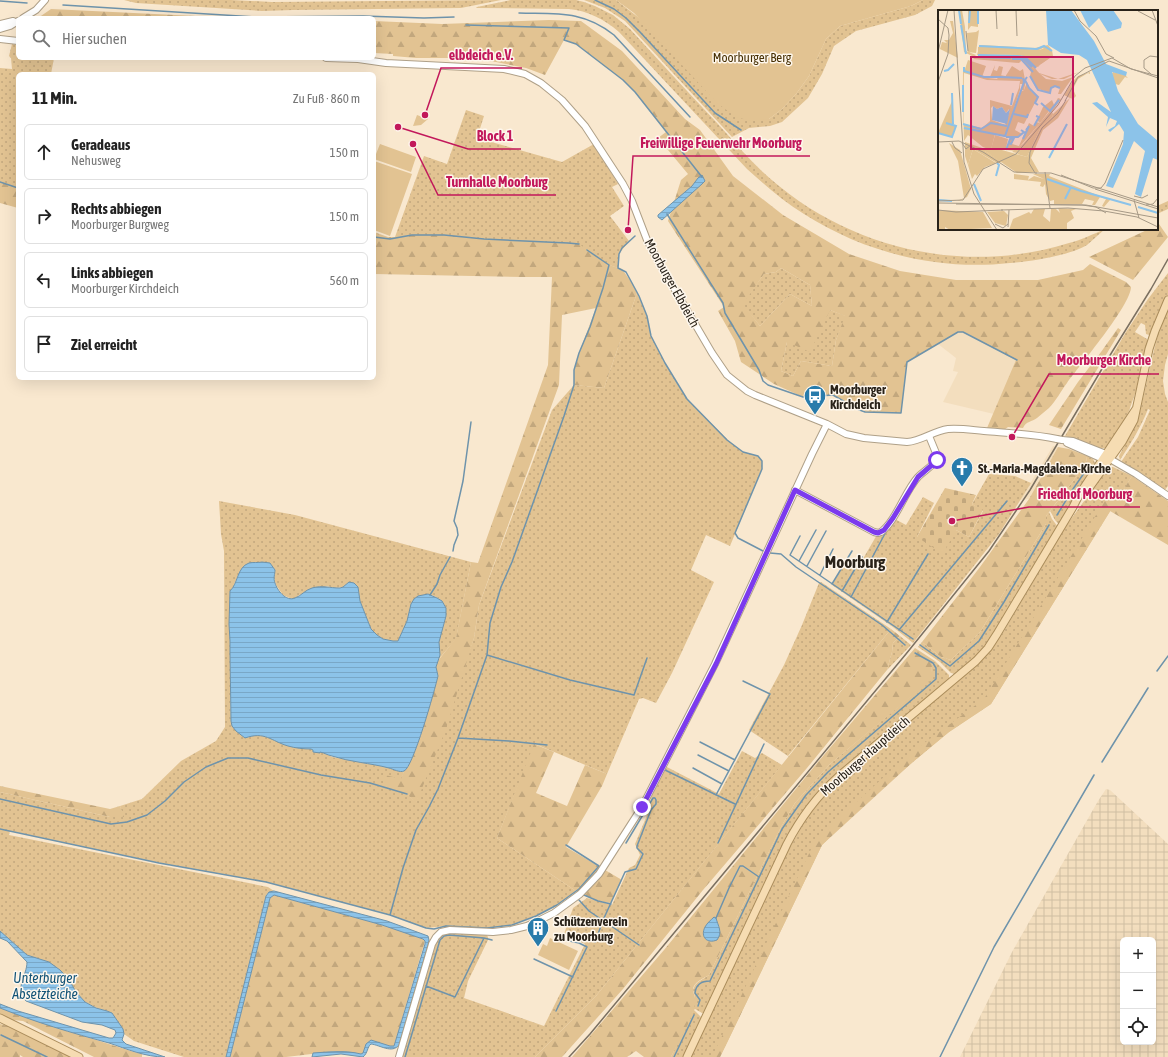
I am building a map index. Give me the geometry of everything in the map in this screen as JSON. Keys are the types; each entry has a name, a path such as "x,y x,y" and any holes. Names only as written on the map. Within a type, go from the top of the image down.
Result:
{"main road":[{"name":"Moorburger Hauptdeich","path":"687,1057 787,844 806,813 823,792 838,777 976,661 988,648 1074,507 1079,495 1106,457 1130,429 1134,420 1152,339 1168,300"},
{"path":"0,1018 79,1057"}],"street":[{"path":"26,16 36,10 45,0"},
{"path":"0,24 16,21"},
{"path":"0,29 16,22"},
{"path":"0,39 16,41"},
{"name":"Moorburger Elbdeich","path":"364,60 426,66 504,69 525,74 562,100 585,126 616,172 632,201 647,240 661,266 727,375 755,395 827,424 846,434 880,440 907,442 921,439 940,431 954,429 1018,434 1060,440 1106,457 1136,474 1168,496"},
{"path":"399,1057 432,944 441,932 450,930 493,932 511,930 534,923 554,913 580,894 599,874 642,807 716,664 795,490 827,424"},
{"path":"795,490 878,533 884,530 893,518 918,477 937,460 936,453 928,436"}],"shaded area":[{"path":"958,332 963,332 1017,360 994,414 943,402 958,372 953,371 956,358 938,344"},
{"path":"1053,446 1058,447 1029,499 1020,500"},
{"path":"1106,789 1110,790 1168,844 1168,1057 960,1057 1012,952"}],"green space":[{"path":"124,0 231,0 272,2 501,0 461,8 262,11 136,3"},
{"path":"511,0 576,0 595,6 613,15 630,29 762,172 811,209 845,227 880,241 917,251 955,256 993,256 1031,252 1083,239 1104,230 1087,245 1080,249 1050,257 1010,263 983,265 956,264 929,261 877,249 827,228 796,209 774,193 747,169 619,32 608,23 596,16 569,9 476,8"},
{"path":"584,0 616,0 769,119 782,109 796,94 809,76 826,39 840,26 911,6 923,0 935,0 932,6 915,15 856,31 834,46 822,74 808,98 782,122 770,126 749,128 732,137 625,21 605,8"},
{"name":"Moorburger Berg","path":"616,0 923,0 911,6 840,26 826,39 809,76 796,94 782,109 769,119 751,121 736,117 717,103 634,13"},
{"path":"51,9 196,16 41,16"},
{"path":"549,20 581,21 622,51 685,119 700,130 733,176 783,215 849,254 900,271 956,280 1038,280 1083,270 1090,264 1126,282 1131,287 1129,296 1114,321 1054,402 1040,416 1027,423 1023,428 1008,427 1004,430 987,428 1016,360 963,332 958,332 907,362 901,413 865,412 833,395 803,397 774,384 741,362 735,341 718,311 724,307 668,221 681,180 688,174 658,138 666,132 635,92 623,80 576,44 564,40 545,75 526,68 496,62 461,58 416,58 376,53 376,21 442,24","holes":["781,268 810,285 812,306 790,294 760,326 743,304 764,274 776,272","830,310 845,316 836,340 832,366 801,361 793,376 781,371 787,342 810,352"]},
{"path":"12,44 16,45 16,60 54,60 51,72 16,72 16,201 0,196 0,68 12,69 11,58 9,56"},
{"path":"466,110 484,116 477,138 562,162 594,144 618,184 612,187 624,206 610,216 629,241 619,254 618,268 609,265 579,245 568,243 484,239 444,235 412,235 390,239 376,237 376,233 388,237 395,237 424,156 447,164"},
{"path":"417,115 428,119 421,125 413,126"},
{"path":"380,144 416,157 411,172 376,160 376,154"},
{"path":"376,162 412,174 390,236 376,231"},
{"path":"0,182 16,187 16,207 0,203"},
{"path":"1168,201 1168,209 1158,214 1158,206"},
{"path":"1158,224 1168,237 1133,280 1089,257 1147,230 1158,230"},
{"path":"376,234 390,239 412,235 444,235 484,239 579,244 609,265 622,269 637,293 604,388 574,385 574,370 596,308 562,315 559,385 479,605 474,638 446,729 416,803 407,794 382,787 385,775 401,779 404,771 408,767 421,734 438,676 436,667 437,662 456,638 471,562 478,563 548,365 552,277 376,274"},
{"path":"781,268 810,285 812,306 790,294 760,326 742,304 764,274 776,272"},
{"path":"1168,273 1168,295 1152,331 1149,335 1146,334 1145,325 1141,323 1135,332 1147,339 1148,344 1139,382 1129,411 1123,422 1106,448 1099,448 1065,436 1126,332 1148,299"},
{"path":"637,293 647,316 651,336 665,363 687,399 728,440 743,452 758,456 762,461 762,469 730,546 706,535 691,570 714,582 672,673 656,703 643,698 639,699 607,774 535,744 497,838 576,891 557,905 536,916 512,925 487,928 446,926 426,928 390,915 266,882 159,863 10,831 9,835 268,887 274,891 266,896 226,1057 184,1057 134,1041 124,1034 122,1028 112,1013 85,1002 76,992 68,978 60,970 27,955 0,931 0,792 110,817 123,817 120,806 142,799 181,761 216,741 225,727 224,551 221,534 219,501 295,515 471,562 456,639 438,660 439,641 446,613 443,602 437,597 428,594 410,613 398,641 393,641 383,639 371,629 360,601 358,587 349,582 343,587 334,588 327,586 299,595 295,599 292,599 283,595 276,585 274,578 275,570 270,563 258,562 249,564 242,569 230,591 229,624 231,721 236,731 247,738 258,735 263,736 289,746 311,749 313,752 323,752 332,757 391,768 402,772 404,771 402,780 404,788 416,802 474,638 479,605 552,410 574,385 604,388"},
{"path":"1168,309 1168,354 1163,381 1168,402 1168,486 1164,491 1121,462 1138,437 1150,410 1148,409 1139,429 1120,460 1119,456 1139,416 1158,335"},
{"path":"830,310 846,316 836,340 832,366 801,361 793,376 781,371 787,342"},
{"path":"1118,328 1121,330 1061,429 1049,425 1078,382"},
{"path":"1058,447 1069,449 1087,456 1086,464 1046,516 1046,524 980,632 951,660 941,657 922,642 980,567 1029,499"},
{"path":"1087,456 1093,459 1096,465 1060,524 1055,521 1050,511 1086,464"},
{"path":"1111,467 1132,476 991,704 949,732 865,802 822,845 720,1057 691,1057 790,847 807,818 837,783 892,737 904,730 902,728 975,667 993,647 1066,526 1108,468"},
{"path":"989,474 1015,476 1031,483 999,534 913,643 893,627 832,585 848,558 860,564 878,533 893,518 906,525 923,497 934,503 917,537 956,530 969,537 983,511 972,504"},
{"path":"1132,476 1168,501 1168,545 1110,511 991,704 949,732 915,760 822,845 720,1057 712,1057 816,839 908,755 984,699 1107,497 1118,498"},
{"path":"945,488 976,495 972,504 983,510 969,537 956,530 943,554 917,537"},
{"path":"1049,512 1058,527 992,639 979,654 955,674 951,673 940,662 918,647 922,642 941,657 951,660 980,632 1046,524 1046,516"},
{"path":"821,582 891,629 788,756 749,730 784,665 819,583"},
{"path":"891,629 900,636 893,643 887,670 807,768 703,890 623,989 562,1057 535,1057 596,996"},
{"path":"900,636 911,645 887,670 893,643"},
{"path":"915,648 935,661 932,665 931,680 830,764 795,803 781,827 709,975 695,984 693,988 695,999 694,1010 671,1057 644,1057 636,1051 627,1057 572,1057 664,950 818,762"},
{"path":"935,661 949,675 949,679 815,797 748,921 704,1013 695,1009 694,1010 702,1018 684,1057 671,1057 692,1013 695,997 693,990 695,985 709,975 781,827 795,803 830,764 930,680 932,665"},
{"path":"534,744 554,752 536,793 567,806 585,765 607,774 602,786 566,847 622,880 611,903 598,901 576,891 497,838"},
{"path":"742,751 755,758 762,753 782,765 596,996 535,1057 401,1057 434,945 438,938 445,933 456,932 486,934 488,937 488,940 468,981 464,998 544,1026 585,944 564,934 573,908 587,898 612,905 629,868 635,865 640,855 635,844 650,808 652,791 665,766 719,794"},
{"path":"0,786 110,809 120,806 124,817 110,817 0,792"},
{"path":"274,895 382,925 425,941 394,1046 371,1041 366,1044 363,1053 361,1054 337,1051 286,1057 230,1057 270,898"},
{"path":"550,938 578,951 569,970 538,955 543,944 547,946"},
{"path":"0,1008 142,1054 142,1057 94,1057 23,1021 13,1020 0,1014"},
{"path":"0,1024 8,1026 74,1057 23,1057 20,1055 20,1057 0,1057"}],"water":[{"path":"702,175 705,181 702,184 662,220 658,217 658,215 692,186"},
{"path":"249,563 270,563 275,570 274,579 276,586 282,595 292,599 312,588 340,588 349,582 354,583 358,587 360,601 371,629 383,639 398,641 407,621 411,604 418,596 428,594 442,601 446,608 446,616 439,642 440,655 436,667 438,676 413,757 408,767 404,771 346,760 320,752 313,752 311,749 291,747 263,736 252,736 245,738 232,726 229,624 230,591 245,565"},
{"path":"274,891 387,921 428,936 428,945 399,1045 396,1048 389,1049 371,1044 363,1057 341,1054 312,1057 313,1053 325,1052 361,1054 363,1053 366,1044 371,1040 394,1046 425,941 382,925 274,895 270,898 230,1057 226,1057 266,896 269,892"},
{"path":"714,917 716,918 719,926 720,934 717,940 710,941 705,939 703,934 705,927"},
{"name":"Unterburger Absetzteiche","path":"0,931 27,955 49,962 60,970 68,978 76,992 85,1002 96,1008 112,1013 123,1029 124,1034 122,1040 126,1044 165,1057 150,1056 136,1052 40,1023 0,1008 0,1004 18,1011 109,1038 113,1038 116,1033 115,1030 102,1025 82,1022 26,1001 21,991 21,986 27,962 7,941 0,938"}],"waterway":[{"path":"595,0 614,9 626,18 715,113 741,130"},
{"path":"0,1 27,3"},
{"path":"63,5 242,16"},
{"path":"519,13 569,15 580,17 603,27 614,35 690,117"},
{"path":"376,16 424,18 454,17"},
{"path":"466,25 569,28 564,40 576,44 623,80 635,92 702,177"},
{"path":"0,182 16,187"},
{"path":"667,214 723,303 725,313 759,370 763,381 768,385 803,397 833,395 865,412 901,413 907,362 958,332 963,332 1017,360"},
{"path":"376,237 390,239 412,235 444,235 484,239 579,244"},
{"path":"635,236 622,248 619,254 618,268 626,272 639,296 647,316 651,336 665,363 687,399 727,440 743,452 758,456 762,461 762,469 735,533 738,538 763,551"},
{"path":"0,829 159,863 266,882 390,915 403,868 416,830 438,789 458,738 487,655 490,623 501,587 512,562 564,416 574,385 574,370 579,353 590,327 603,288 609,265 587,250"},
{"path":"453,551 458,535 454,521 463,481 471,422"},
{"path":"1057,515 1089,466"},
{"path":"899,630 1007,501"},
{"path":"920,645 950,666 979,641 1004,602 1049,525"},
{"path":"851,597 888,528"},
{"path":"799,561 816,530"},
{"path":"807,566 826,531"},
{"path":"800,536 790,555 913,639"},
{"path":"820,575 833,549"},
{"path":"832,584 852,551"},
{"path":"770,553 781,554 796,567 882,625 905,645"},
{"path":"887,622 928,554"},
{"path":"430,595 450,557"},
{"path":"842,591 862,557"},
{"path":"698,1006 700,1000 695,993 698,985 702,982 710,981 782,829 806,795 828,772 936,679 936,668 933,663 915,653"},
{"path":"487,655 570,680 634,695 647,658"},
{"path":"1157,671 1168,656"},
{"path":"716,795 770,694 743,681"},
{"path":"1102,762 1148,688"},
{"path":"458,738 547,745"},
{"path":"700,742 735,760"},
{"path":"718,843 764,744"},
{"path":"698,755 729,771"},
{"path":"0,799 111,824 127,822 147,815 165,801 184,782 206,767 228,758 248,758 321,775 370,783 407,794"},
{"path":"693,768 722,784"},
{"path":"665,770 735,804"},
{"path":"940,1057 994,947 1094,775"},
{"path":"595,942 625,872 636,869 643,854 637,846 651,810 656,804 655,798 653,798 626,843"},
{"path":"390,915 426,928 434,929 446,926 487,928 512,925 536,916 557,905 579,889 599,866 566,845"},
{"path":"716,918 740,866 743,866 759,877"},
{"path":"584,895 598,901 611,904"},
{"path":"579,900 589,911 639,945"},
{"path":"405,1057 440,940 444,936 449,935 484,938 455,997 426,986"},
{"path":"484,938 492,940"},
{"path":"556,1011 587,947 579,943 560,939"},
{"path":"534,959 573,977"},
{"path":"674,1057 694,1015"},
{"path":"1,1035 47,1057"}],"railway":[{"path":"569,1057 590,1034 906,654 989,551 1030,490 1168,259"}],"place":[{"name":"elbdeich e.V.","path":"425,115"},
{"name":"Block 1","path":"398,127"},
{"name":"Turnhalle Moorburg","path":"413,144"},
{"name":"Freiwillige Feuerwehr Moorburg","path":"628,230"},
{"name":"Moorburger Kirchdeich","path":"815,416"},
{"name":"Moorburger Kirche","path":"1012,437"},
{"name":"St.-Maria-Magdalena-Kirche","path":"962,488"},
{"name":"Friedhof Moorburg","path":"952,521"},
{"name":"Schützenverein zu Moorburg","path":"538,948"}],"district":[{"name":"Moorburg","path":"855,562"}],"route":[{"path":"642,807 716,664 795,490 878,533 884,530 893,518 918,477 937,460"}]}
